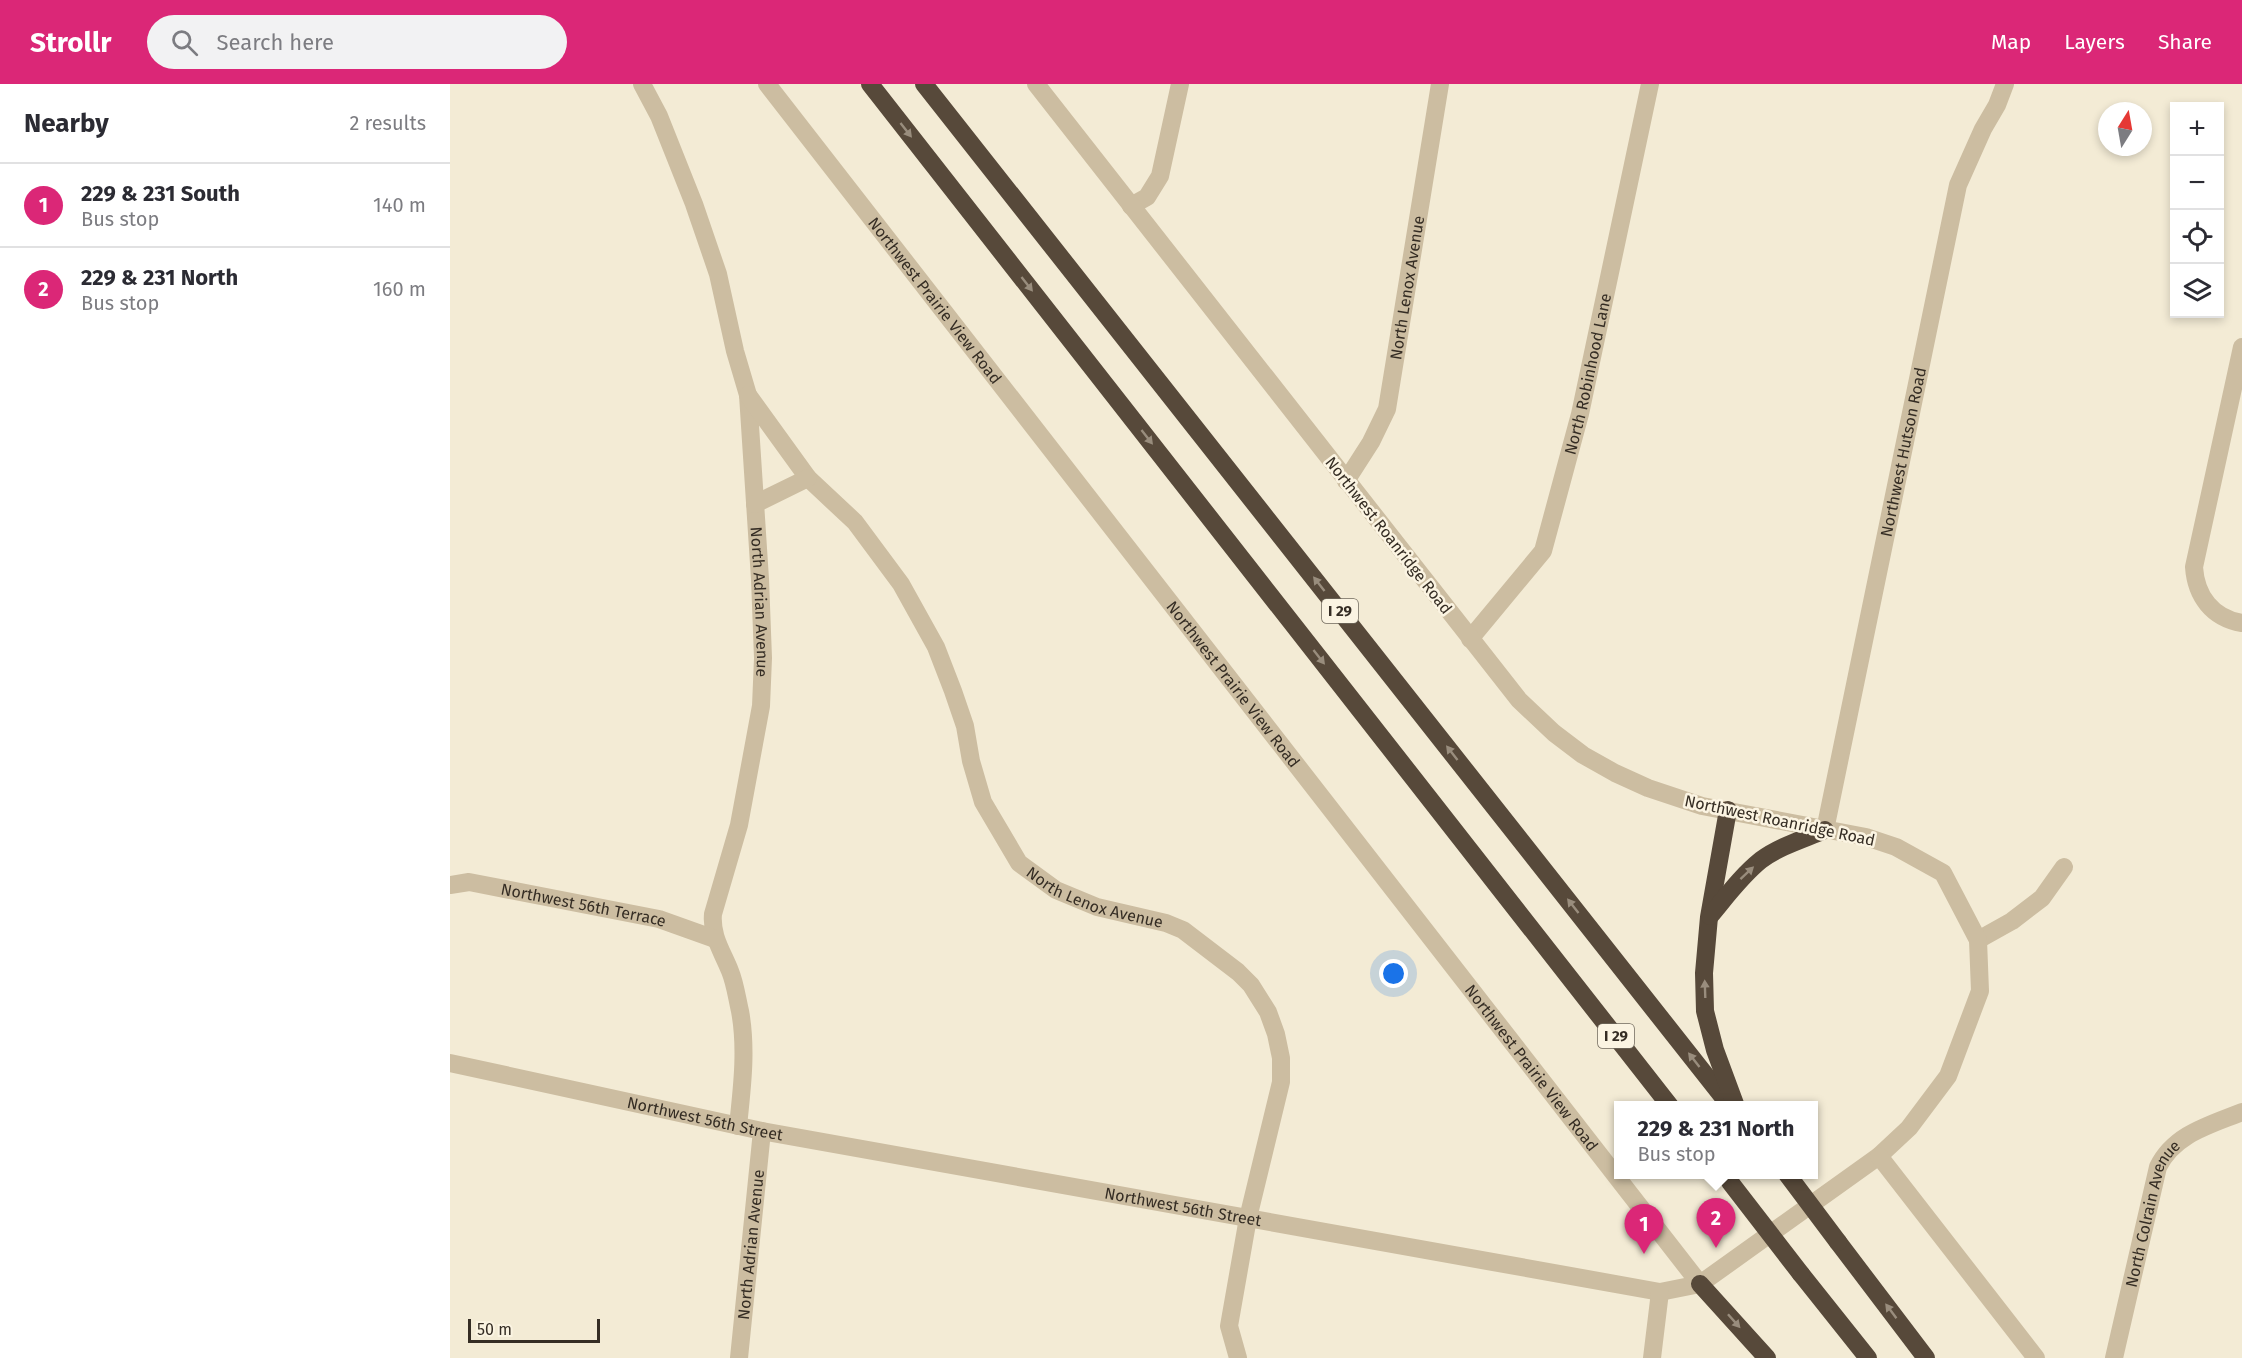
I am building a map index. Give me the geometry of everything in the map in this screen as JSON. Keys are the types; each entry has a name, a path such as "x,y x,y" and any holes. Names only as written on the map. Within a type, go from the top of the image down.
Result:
{"highway":[{"name":"I 29","path":"870,84 1666,1101"},
{"name":"I 29","path":"924,84 1726,1101"},
{"path":"1728,810 1709,917 1704,973 1706,1011 1715,1050 1734,1101"},
{"path":"1709,917 1736,884 1762,860 1786,846 1825,830"},
{"path":"1728,1179 1868,1358"},
{"path":"1791,1179 1926,1358"},
{"path":"1700,1284 1767,1358"}],"street":[{"name":"North Adrian Avenue","path":"642,84 659,116 694,204 718,274 735,351 748,395 763,658 761,706 739,825 713,914 712,927 730,972 744,1042 744,1070 738,1126"},
{"name":"Northwest Prairie View Road","path":"767,84 1614,1173"},
{"name":"Northwest Roanridge Road","path":"1036,84 1470,639 1527,709 1554,733 1583,755 1648,788 1702,806 1866,837 1896,847 1943,873 1978,940 1980,991 1948,1076 1909,1128 1879,1156"},
{"path":"1131,206 1147,197 1160,176 1180,84"},
{"name":"North Lenox Avenue","path":"1346,481 1371,442 1387,410 1440,84"},
{"name":"North Robinhood Lane","path":"1470,639 1543,550 1580,414 1650,84"},
{"name":"Northwest Hutson Road","path":"1825,830 1958,185 2005,84"},
{"path":"2242,347 2194,567 2195,580 2202,596 2215,612 2226,619 2242,623"},
{"name":"North Lenox Avenue","path":"748,395 808,477 872,541 921,618 936,647 965,726 982,802 1018,863 1056,890 1097,907 1183,930 1238,972 1251,985 1268,1012 1281,1058 1281,1082 1248,1218 1229,1326 1238,1358"},
{"path":"755,504 808,477"},
{"path":"1978,940 2012,921 2042,898 2064,867"},
{"name":"Northwest 56th Terrace","path":"450,885 469,882 659,919 715,939"},
{"name":"Northwest 56th Street","path":"450,1063 762,1131 1660,1292 1700,1284 1879,1156"},
{"name":"North Colrain Avenue","path":"2114,1358 2158,1167 2164,1156 2181,1139 2242,1112"},
{"name":"North Adrian Avenue","path":"739,1358 762,1131"},
{"path":"1879,1156 2036,1358"},
{"name":"Northwest Prairie View Road","path":"1618,1179 1700,1284"},
{"path":"1652,1358 1660,1292"}],"place":[{"name":"229 & 231 North","path":"1716,1248"},
{"name":"229 & 231 South","path":"1644,1254"}]}
